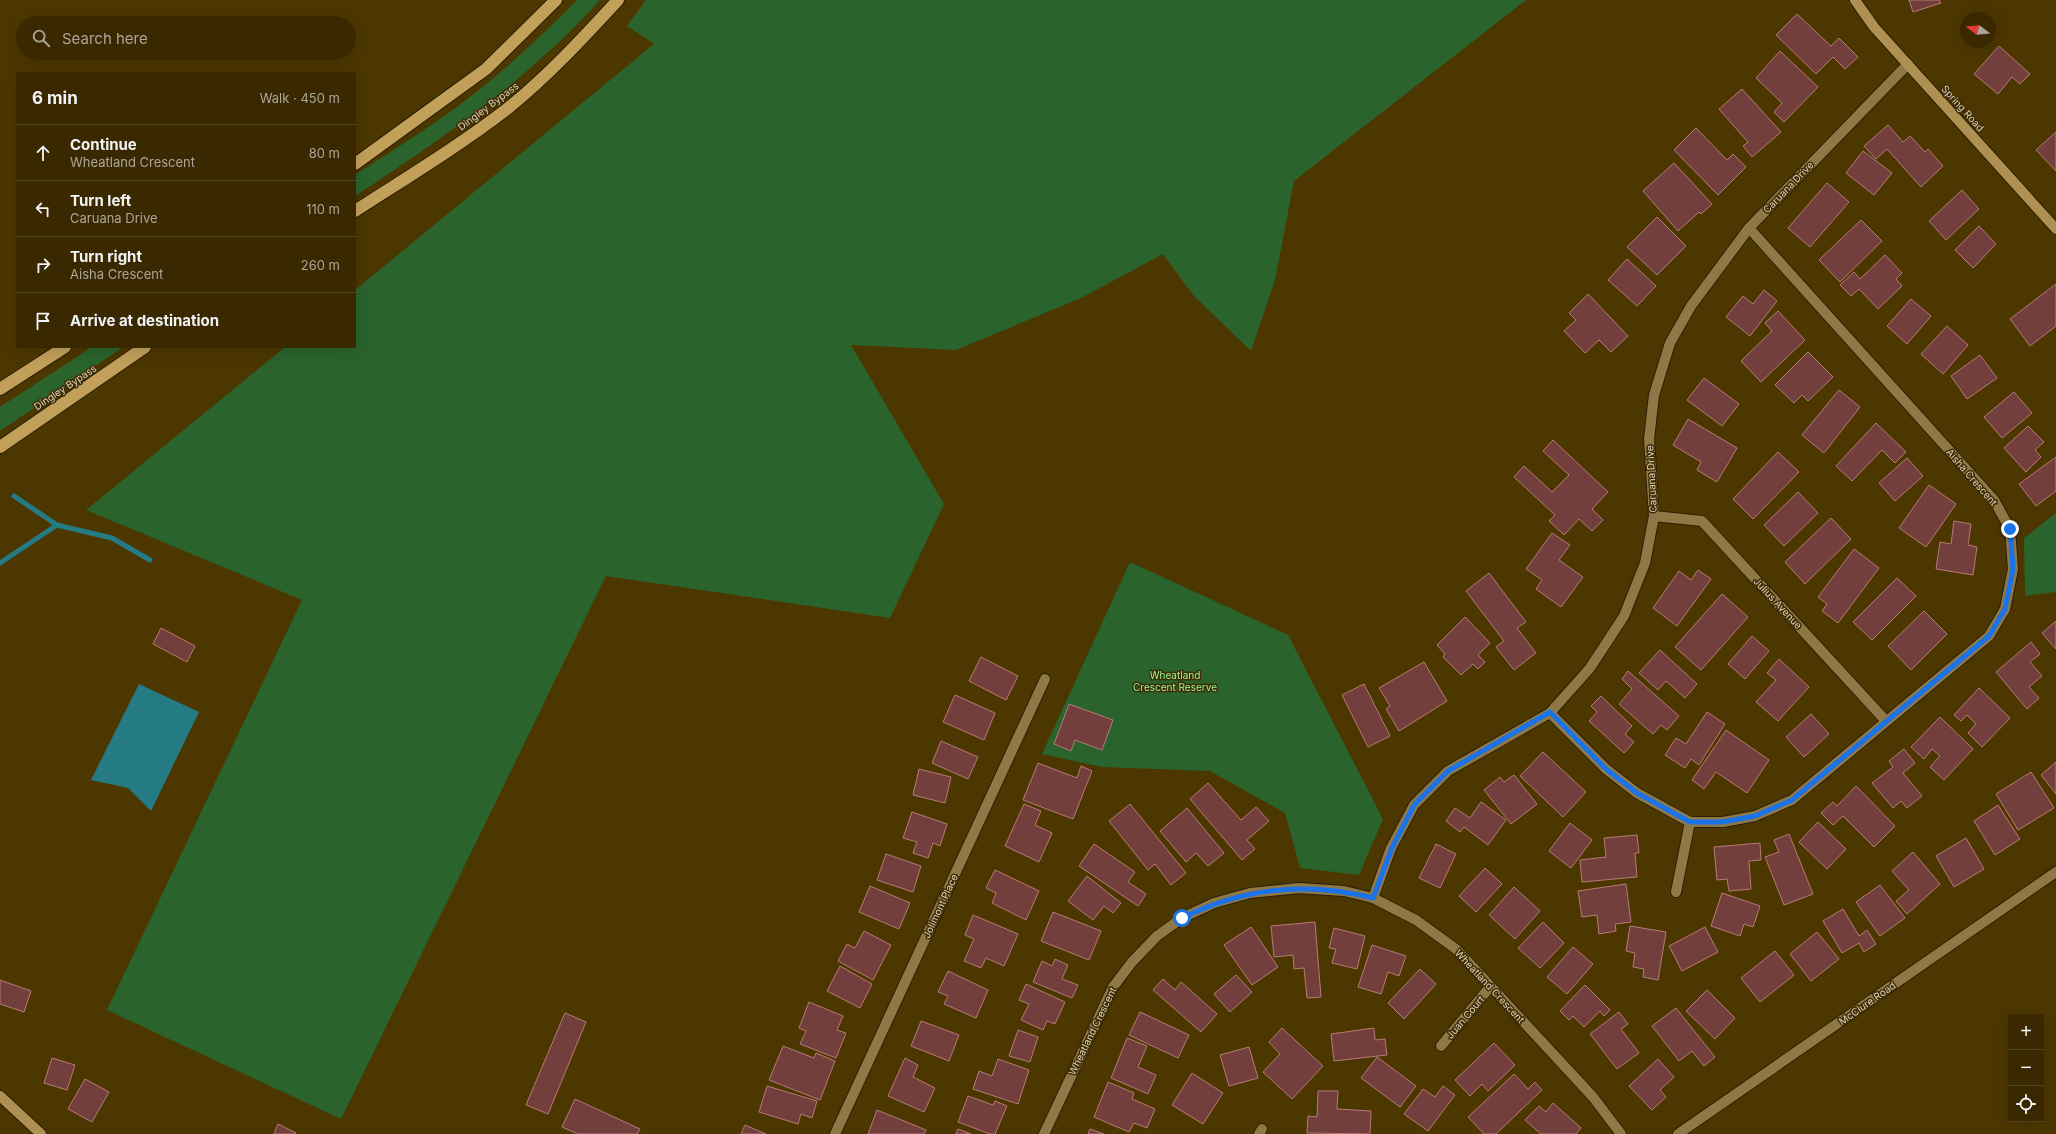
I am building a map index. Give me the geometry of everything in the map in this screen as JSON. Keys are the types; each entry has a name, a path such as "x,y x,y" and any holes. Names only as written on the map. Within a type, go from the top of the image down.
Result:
{"highway":[{"path":"356,163 486,69 556,0"},
{"name":"Dingley Bypass","path":"356,210 458,144 507,108 562,61 618,0"},
{"path":"0,389 63,348"},
{"name":"Dingley Bypass","path":"0,447 145,348"}],"main road":[{"name":"Spring Road","path":"1855,0 1874,27 2056,229"},
{"path":"0,1096 41,1134"}],"street":[{"name":"Caruana Drive","path":"1373,898 1392,848 1414,805 1448,771 1550,712 1590,668 1624,616 1645,563 1654,516 1649,438 1654,394 1670,343 1690,306 1749,228 1908,64"},
{"name":"Aisha Crescent","path":"1550,712 1606,769 1637,793 1690,822 1722,822 1755,816 1792,800 1989,636 2005,609 2013,569 2010,529 1994,500 1749,228"},
{"name":"Julius Avenue","path":"1654,516 1702,521 1886,721"},
{"name":"Jolimont Place","path":"835,1134 1046,679"},
{"path":"1676,892 1690,822"},
{"name":"McClure Road","path":"1678,1134 2056,872"},
{"name":"Wheatland Crescent","path":"1044,1134 1113,987 1132,962 1167,928 1182,918 1214,903 1250,893 1283,888 1318,888 1373,898 1416,920 1456,949 1593,1097 1621,1134"},
{"name":"Juan Court","path":"1441,1046 1490,987"}],"green space":[{"path":"577,0 600,0 573,29 544,56 484,106 356,195 356,174 424,130 474,94 545,31"},
{"path":"646,0 1526,0 1294,181 1275,280 1251,351 1193,295 1163,254 1081,298 956,350 851,345 944,504 890,618 606,576 341,1119 107,1010 302,600 86,510 284,348 356,348 356,289 654,44 627,26"},
{"path":"90,348 122,348 0,431 0,407"},
{"path":"2056,513 2056,592 2025,596 2024,538"},
{"name":"Wheatland Crescent Reserve","path":"1130,562 1288,635 1383,819 1359,875 1300,868 1285,813 1210,771 1102,767 1042,754"}],"water":[{"path":"139,684 199,712 151,811 128,788 91,780"}],"building":[{"path":"1909,0 1939,0 1941,3 1913,12"},
{"path":"1797,14 1831,46 1839,38 1858,57 1845,69 1833,57 1816,74 1776,35"},
{"path":"1999,46 2030,74 2020,84 2012,77 1998,94 1974,74"},
{"path":"1780,51 1818,87 1784,122 1774,112 1782,103 1756,78"},
{"path":"1742,89 1781,132 1752,157 1743,146 1748,142 1719,109"},
{"path":"1888,125 1903,142 1910,136 1925,152 1928,149 1943,166 1921,187 1887,149 1876,159 1864,146"},
{"path":"1696,128 1727,160 1733,154 1746,167 1718,195 1674,150"},
{"path":"2056,132 2056,171 2036,150"},
{"path":"1863,151 1892,173 1874,195 1846,173"},
{"path":"1674,163 1712,204 1701,214 1699,212 1678,231 1643,191"},
{"path":"1827,183 1849,202 1810,247 1788,228"},
{"path":"1962,190 1979,209 1946,240 1929,221"},
{"path":"1657,217 1686,246 1657,275 1627,247"},
{"path":"1861,220 1882,241 1840,282 1819,260"},
{"path":"1979,226 1996,244 1973,268 1955,250"},
{"path":"1885,255 1902,273 1896,279 1902,286 1878,309 1859,289 1851,296 1840,285 1854,272 1860,279"},
{"path":"1627,259 1656,286 1637,306 1608,280"},
{"path":"2056,284 2056,326 2030,346 2010,319"},
{"path":"1764,290 1777,301 1750,336 1726,317 1743,296 1753,304"},
{"path":"1588,294 1628,336 1611,352 1599,340 1585,353 1564,331 1576,320 1569,313"},
{"path":"1911,299 1931,316 1907,344 1887,326"},
{"path":"1778,311 1805,340 1761,382 1741,361 1772,331 1765,323"},
{"path":"1947,326 1968,345 1943,374 1921,354"},
{"path":"1808,352 1833,377 1808,401 1802,395 1794,403 1775,385"},
{"path":"1980,355 1997,378 1967,399 1951,376"},
{"path":"1704,378 1739,404 1722,426 1687,400"},
{"path":"1839,390 1860,407 1824,453 1802,435"},
{"path":"2014,392 2032,413 2002,438 1984,417"},
{"path":"1688,419 1737,448 1717,482 1697,470 1701,462 1673,445"},
{"path":"1876,423 1906,452 1895,463 1882,450 1852,481 1836,466"},
{"path":"2028,426 2044,442 2035,450 2041,457 2026,472 2004,448"},
{"path":"1553,440 1608,492 1592,509 1603,520 1592,531 1579,519 1564,535 1549,521 1555,515 1514,477 1524,466 1552,492 1569,475 1543,451"},
{"path":"1778,452 1799,472 1753,519 1733,499"},
{"path":"2056,457 2056,491 2036,506 2019,484"},
{"path":"1907,458 1923,476 1895,501 1879,483"},
{"path":"1929,485 1956,504 1926,547 1899,528"},
{"path":"1798,492 1818,513 1784,546 1764,525"},
{"path":"1831,518 1851,539 1805,584 1785,562"},
{"path":"1954,521 1971,524 1968,545 1977,547 1973,575 1936,569 1940,542 1951,544"},
{"path":"1552,533 1570,545 1559,560 1583,577 1561,607 1536,589 1542,580 1526,569"},
{"path":"1854,549 1879,568 1838,623 1822,611 1827,604 1818,597"},
{"path":"1698,570 1711,579 1677,626 1653,608 1679,571 1691,580"},
{"path":"1489,573 1526,622 1517,628 1536,653 1514,670 1496,647 1504,641 1466,591"},
{"path":"1897,578 1916,596 1872,640 1853,622"},
{"path":"1722,594 1748,617 1701,670 1675,647"},
{"path":"1924,611 1947,634 1911,670 1888,646"},
{"path":"1465,617 1490,643 1478,655 1485,662 1478,669 1473,664 1461,675 1443,657 1445,654 1437,645"},
{"path":"2056,621 2056,649 2042,633"},
{"path":"161,628 195,646 187,662 153,644"},
{"path":"1752,636 1769,651 1745,679 1728,664"},
{"path":"2031,642 2040,654 2030,662 2042,676 2029,687 2039,698 2027,709 1996,672"},
{"path":"1660,650 1697,684 1685,698 1666,681 1658,690 1639,673"},
{"path":"981,657 1018,676 1006,700 969,681"},
{"path":"1779,659 1809,687 1778,721 1756,702 1776,680 1767,673"},
{"path":"1424,662 1447,701 1399,731 1386,709 1390,706 1379,688"},
{"path":"1628,671 1679,716 1667,730 1661,725 1653,734 1619,704 1632,689 1622,679"},
{"path":"1364,684 1390,736 1368,747 1342,695"},
{"path":"1979,688 2010,718 1982,747 1968,733 1976,724 1967,715 1961,721 1954,715"},
{"path":"955,695 995,713 984,740 943,722"},
{"path":"1601,696 1632,726 1625,734 1634,742 1624,753 1589,721 1597,712 1591,706"},
{"path":"1069,704 1113,720 1102,750 1075,740 1071,751 1054,744"},
{"path":"1707,712 1725,724 1699,765 1691,759 1685,768 1665,755 1676,738 1686,744"},
{"path":"1811,714 1829,734 1804,757 1786,737"},
{"path":"1940,717 1973,749 1944,780 1930,767 1940,756 1932,749 1924,759 1911,747"},
{"path":"1726,730 1769,760 1747,793 1716,772 1704,789 1692,780"},
{"path":"941,741 978,757 968,779 932,763"},
{"path":"1904,749 1915,763 1903,773 1922,796 1907,808 1901,801 1893,808 1872,783 1893,767 1889,761"},
{"path":"1543,752 1586,792 1563,817 1520,776"},
{"path":"2056,762 2056,794 2041,775"},
{"path":"1038,763 1077,778 1081,766 1092,771 1073,819 1023,800"},
{"path":"919,769 951,777 945,803 913,795"},
{"path":"2031,772 2054,808 2018,830 1996,794"},
{"path":"1514,775 1537,804 1511,824 1484,790 1500,777 1504,782"},
{"path":"1208,783 1241,820 1256,807 1269,821 1247,840 1255,849 1242,860 1190,799"},
{"path":"1856,786 1895,826 1874,847 1843,816 1833,825 1821,813 1833,802 1837,806"},
{"path":"1481,802 1506,820 1488,845 1464,827 1460,832 1446,821 1455,808 1470,818"},
{"path":"1024,804 1041,811 1035,825 1052,833 1039,862 1005,846"},
{"path":"1130,804 1186,873 1171,885 1155,864 1148,870 1109,821"},
{"path":"1998,805 2020,839 1995,855 1974,821"},
{"path":"1187,808 1224,853 1208,866 1196,853 1186,862 1160,831"},
{"path":"912,812 947,824 940,846 933,843 928,858 913,853 917,842 903,838"},
{"path":"1818,822 1846,849 1827,869 1799,842"},
{"path":"1570,823 1592,840 1571,868 1549,851"},
{"path":"1789,834 1813,894 1784,905 1765,857 1779,852 1774,840"},
{"path":"1637,835 1639,853 1635,853 1637,877 1582,882 1580,860 1606,857 1604,838"},
{"path":"1966,838 1984,869 1954,887 1936,856"},
{"path":"1760,843 1761,860 1749,861 1751,889 1729,891 1727,879 1717,880 1714,847"},
{"path":"1094,844 1135,872 1128,882 1146,894 1138,906 1079,866"},
{"path":"1436,844 1456,854 1440,888 1419,878"},
{"path":"1913,852 1940,884 1907,914 1896,901 1909,890 1892,871"},
{"path":"886,854 921,866 913,892 877,880"},
{"path":"1485,868 1502,884 1476,912 1459,896"},
{"path":"995,870 1039,891 1026,920 992,903 996,893 986,888"},
{"path":"1087,876 1121,903 1113,913 1104,906 1093,920 1068,901"},
{"path":"1626,884 1631,922 1615,924 1616,931 1599,934 1597,915 1582,917 1578,891"},
{"path":"1880,885 1905,918 1880,936 1856,902"},
{"path":"870,886 910,903 899,929 859,912"},
{"path":"1514,887 1540,911 1515,939 1489,915"},
{"path":"1722,893 1760,906 1753,927 1744,924 1740,936 1711,926"},
{"path":"1843,909 1859,936 1867,930 1876,944 1864,952 1859,943 1842,953 1823,921"},
{"path":"1053,912 1101,931 1089,960 1041,941"},
{"path":"973,915 1018,934 1004,966 986,958 981,968 964,961 974,939 965,935"},
{"path":"1315,922 1321,997 1307,998 1304,968 1294,969 1293,955 1274,957 1271,926"},
{"path":"1543,922 1564,943 1540,968 1518,948"},
{"path":"1630,926 1666,932 1658,980 1643,977 1644,969 1633,967 1635,953 1626,951"},
{"path":"1251,927 1278,967 1252,985 1224,945"},
{"path":"1705,927 1718,952 1682,971 1669,946"},
{"path":"1334,928 1365,936 1357,969 1332,963 1336,949 1329,948"},
{"path":"864,931 891,945 873,980 838,961 847,944 855,948"},
{"path":"1817,932 1839,959 1811,981 1790,954"},
{"path":"1372,945 1406,956 1399,976 1388,972 1381,994 1358,987"},
{"path":"1573,947 1593,964 1567,994 1547,977"},
{"path":"1775,951 1794,975 1760,1002 1741,978"},
{"path":"1055,959 1068,965 1062,979 1078,985 1072,998 1033,982 1042,961 1052,966"},
{"path":"840,966 872,984 860,1008 827,991"},
{"path":"1420,969 1436,984 1404,1019 1388,1003"},
{"path":"948,971 988,990 976,1018 944,1004 948,996 938,992"},
{"path":"1236,975 1252,992 1230,1012 1214,994"},
{"path":"1163,979 1175,990 1181,982 1217,1014 1201,1032 1153,990"},
{"path":"0,980 31,991 24,1012 0,1004"},
{"path":"1026,984 1065,1002 1055,1024 1047,1021 1043,1030 1021,1020 1029,1004 1019,1000"},
{"path":"1585,985 1610,1010 1604,1016 1600,1011 1584,1027 1573,1016 1569,1020 1560,1011"},
{"path":"1707,990 1735,1018 1715,1039 1686,1011"},
{"path":"809,1002 843,1016 837,1030 846,1033 836,1058 800,1044 806,1031 799,1028"},
{"path":"1676,1008 1715,1057 1704,1066 1692,1051 1679,1061 1652,1026"},
{"path":"1140,1012 1189,1035 1178,1058 1129,1035"},
{"path":"1619,1012 1628,1024 1621,1029 1639,1053 1617,1069 1590,1034"},
{"path":"565,1013 586,1022 548,1114 526,1105"},
{"path":"921,1021 959,1035 949,1061 911,1046"},
{"path":"1282,1028 1323,1066 1292,1099 1263,1072 1280,1054 1269,1042"},
{"path":"1374,1028 1375,1040 1385,1039 1387,1055 1334,1061 1331,1034"},
{"path":"1018,1030 1038,1037 1030,1062 1009,1056"},
{"path":"1127,1038 1147,1046 1138,1067 1156,1075 1148,1094 1111,1078"},
{"path":"1494,1043 1515,1065 1488,1091 1482,1084 1470,1096 1455,1080"},
{"path":"783,1046 814,1058 816,1053 835,1061 820,1100 769,1080"},
{"path":"1249,1047 1258,1078 1229,1086 1220,1055"},
{"path":"1377,1057 1416,1086 1400,1107 1361,1078"},
{"path":"52,1058 75,1065 67,1090 44,1083"},
{"path":"905,1058 918,1065 913,1077 935,1088 924,1112 888,1096"},
{"path":"998,1059 1029,1070 1018,1104 973,1089 979,1071 992,1076"},
{"path":"1658,1059 1674,1077 1660,1090 1666,1097 1652,1110 1629,1086"},
{"path":"1192,1073 1223,1093 1203,1124 1172,1105"},
{"path":"1514,1074 1528,1089 1535,1082 1542,1090 1496,1134 1484,1134 1468,1117"},
{"path":"85,1079 109,1092 92,1122 68,1109"},
{"path":"1108,1082 1134,1093 1132,1099 1155,1109 1147,1128 1134,1123 1129,1132 1094,1117"},
{"path":"767,1086 817,1101 812,1118 801,1114 798,1124 759,1112"},
{"path":"1443,1086 1455,1095 1428,1131 1404,1114 1423,1089 1435,1097"},
{"path":"1318,1091 1338,1091 1337,1109 1371,1111 1370,1134 1307,1133 1308,1116 1317,1117"},
{"path":"968,1096 993,1105 995,1101 1007,1106 995,1134 990,1134 958,1122"},
{"path":"575,1099 640,1129 637,1134 578,1134 562,1127"},
{"path":"1553,1103 1581,1128 1576,1134 1541,1134 1525,1120 1539,1106 1546,1112"},
{"path":"877,1110 926,1130 924,1134 868,1134"},
{"path":"278,1124 296,1133 274,1134"},
{"path":"745,1125 766,1134 741,1134"},
{"path":"958,1129 971,1134 956,1134"},
{"path":"1090,1129 1104,1134 1088,1134"}],"waterway":[{"path":"0,563 57,525 14,496"},
{"path":"57,525 112,538 150,560"}],"route":[{"path":"1182,918 1214,903 1233,897 1283,888 1318,888 1344,891 1373,898 1392,848 1414,805 1448,771 1550,712 1606,769 1637,793 1690,822 1722,822 1755,816 1792,800 1989,636 2005,609 2013,569 2010,529"}]}
